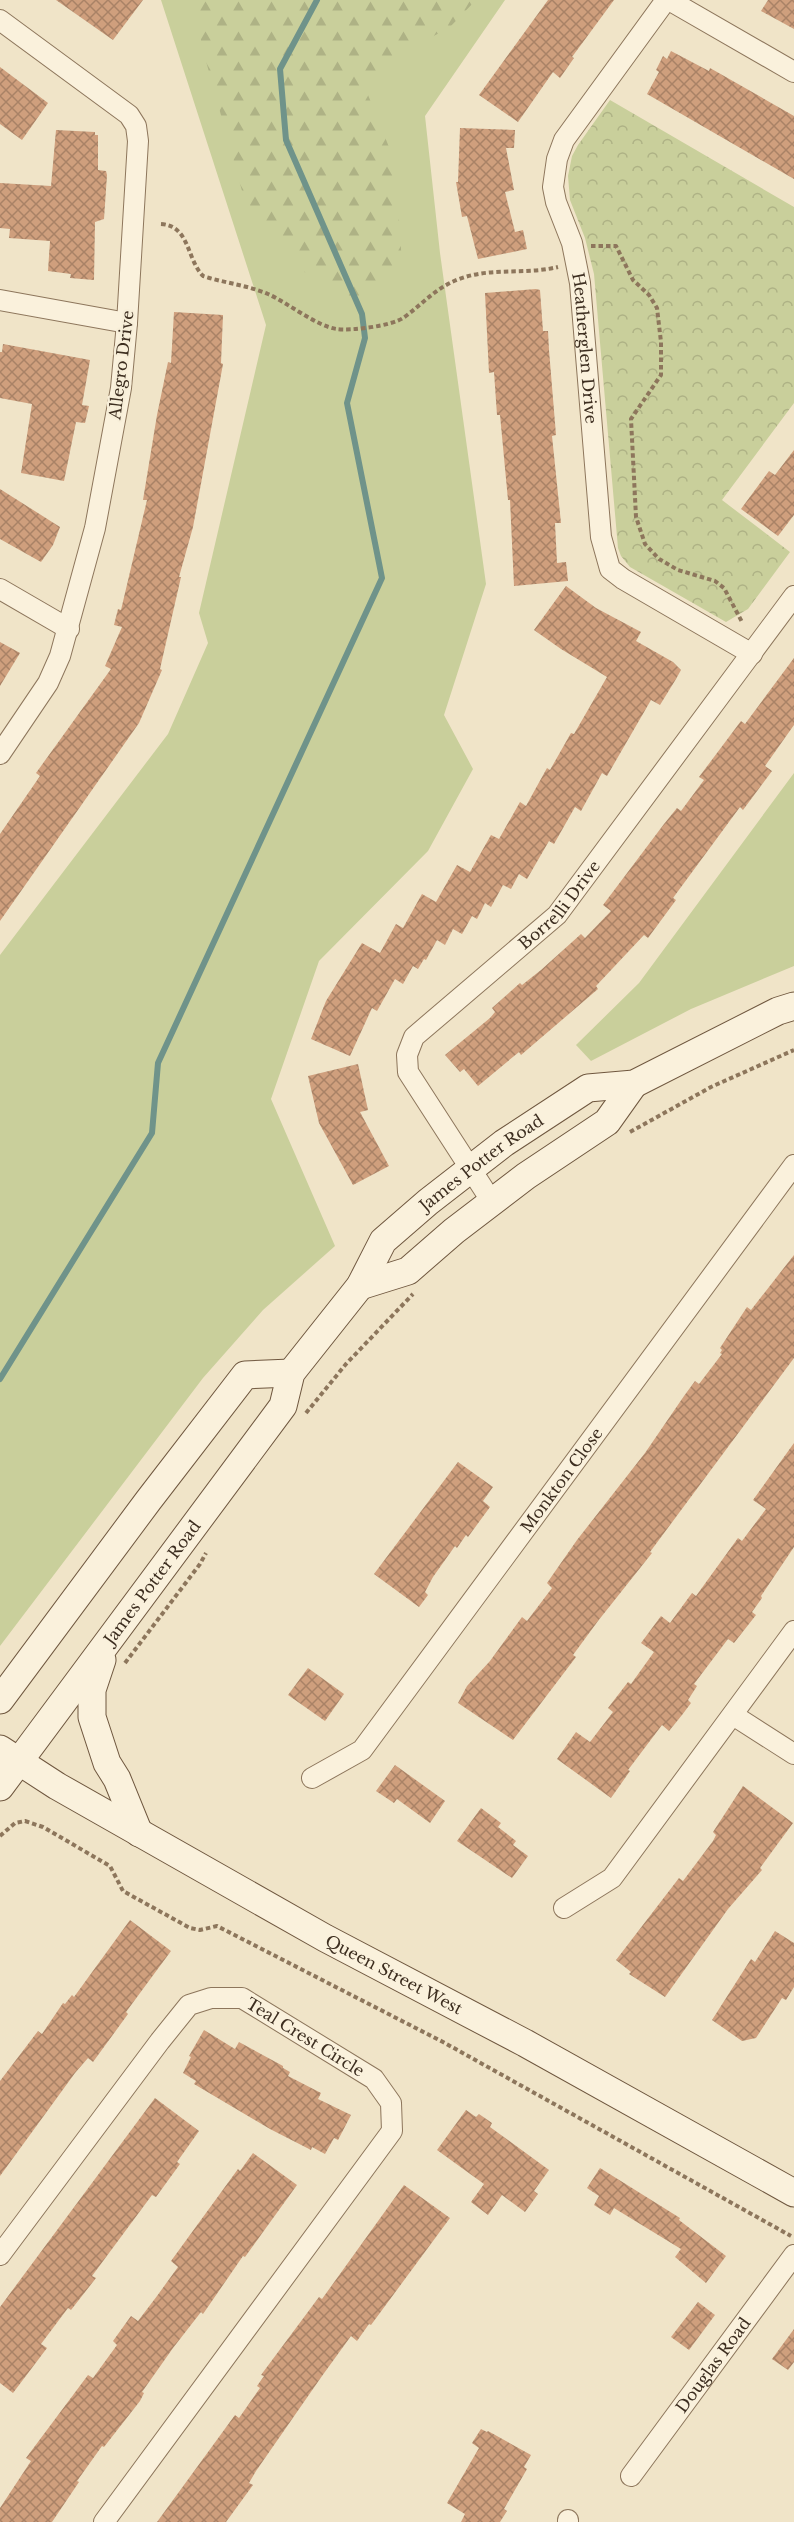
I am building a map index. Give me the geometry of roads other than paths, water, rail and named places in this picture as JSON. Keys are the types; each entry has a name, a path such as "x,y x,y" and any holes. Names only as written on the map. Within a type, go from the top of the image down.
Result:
{"main road":[{"name":"James Potter Road","path":"0,1787 9,1755 120,1624 283,1406 291,1373 360,1286 383,1241 504,1143 588,1088 634,1084 794,1005"},
{"name":"James Potter Road","path":"360,1286 408,1272 454,1231 526,1176 607,1122 634,1084"},
{"path":"0,1700 245,1375 291,1373"},
{"path":"120,1624 94,1682 92,1717 107,1764 117,1779 139,1833"},
{"name":"Queen Street West","path":"9,1755 57,1786 326,1938 525,2043 794,2193"}],"street":[{"path":"667,0 794,72"},
{"name":"Heatherglen Drive","path":"667,0 564,140 553,172 553,187 556,202 572,243 580,283 601,537 610,569 623,579 752,654"},
{"name":"Allegro Drive","path":"0,20 129,115 136,126 138,141 121,388 95,528 60,656 48,683 0,754"},
{"path":"0,300 127,323"},
{"path":"0,589 69,629"},
{"name":"Borrelli Drive","path":"492,1202 408,1072 407,1055 414,1036 557,915 794,596"},
{"name":"Monkton Close","path":"312,1778 362,1750 794,1165"},
{"path":"564,1908 612,1878 794,1630"},
{"path":"733,1715 794,1754"},
{"name":"Teal Crest Circle","path":"0,2255 189,2005 211,1998 242,1998 374,2079 391,2103 392,2131 104,2522"},
{"name":"Douglas Road","path":"631,2476 794,2255"}],"waterway":[{"path":"0,1379 152,1133 158,1063 382,578 347,403 365,338 362,314 286,140 280,69 317,0"}]}
